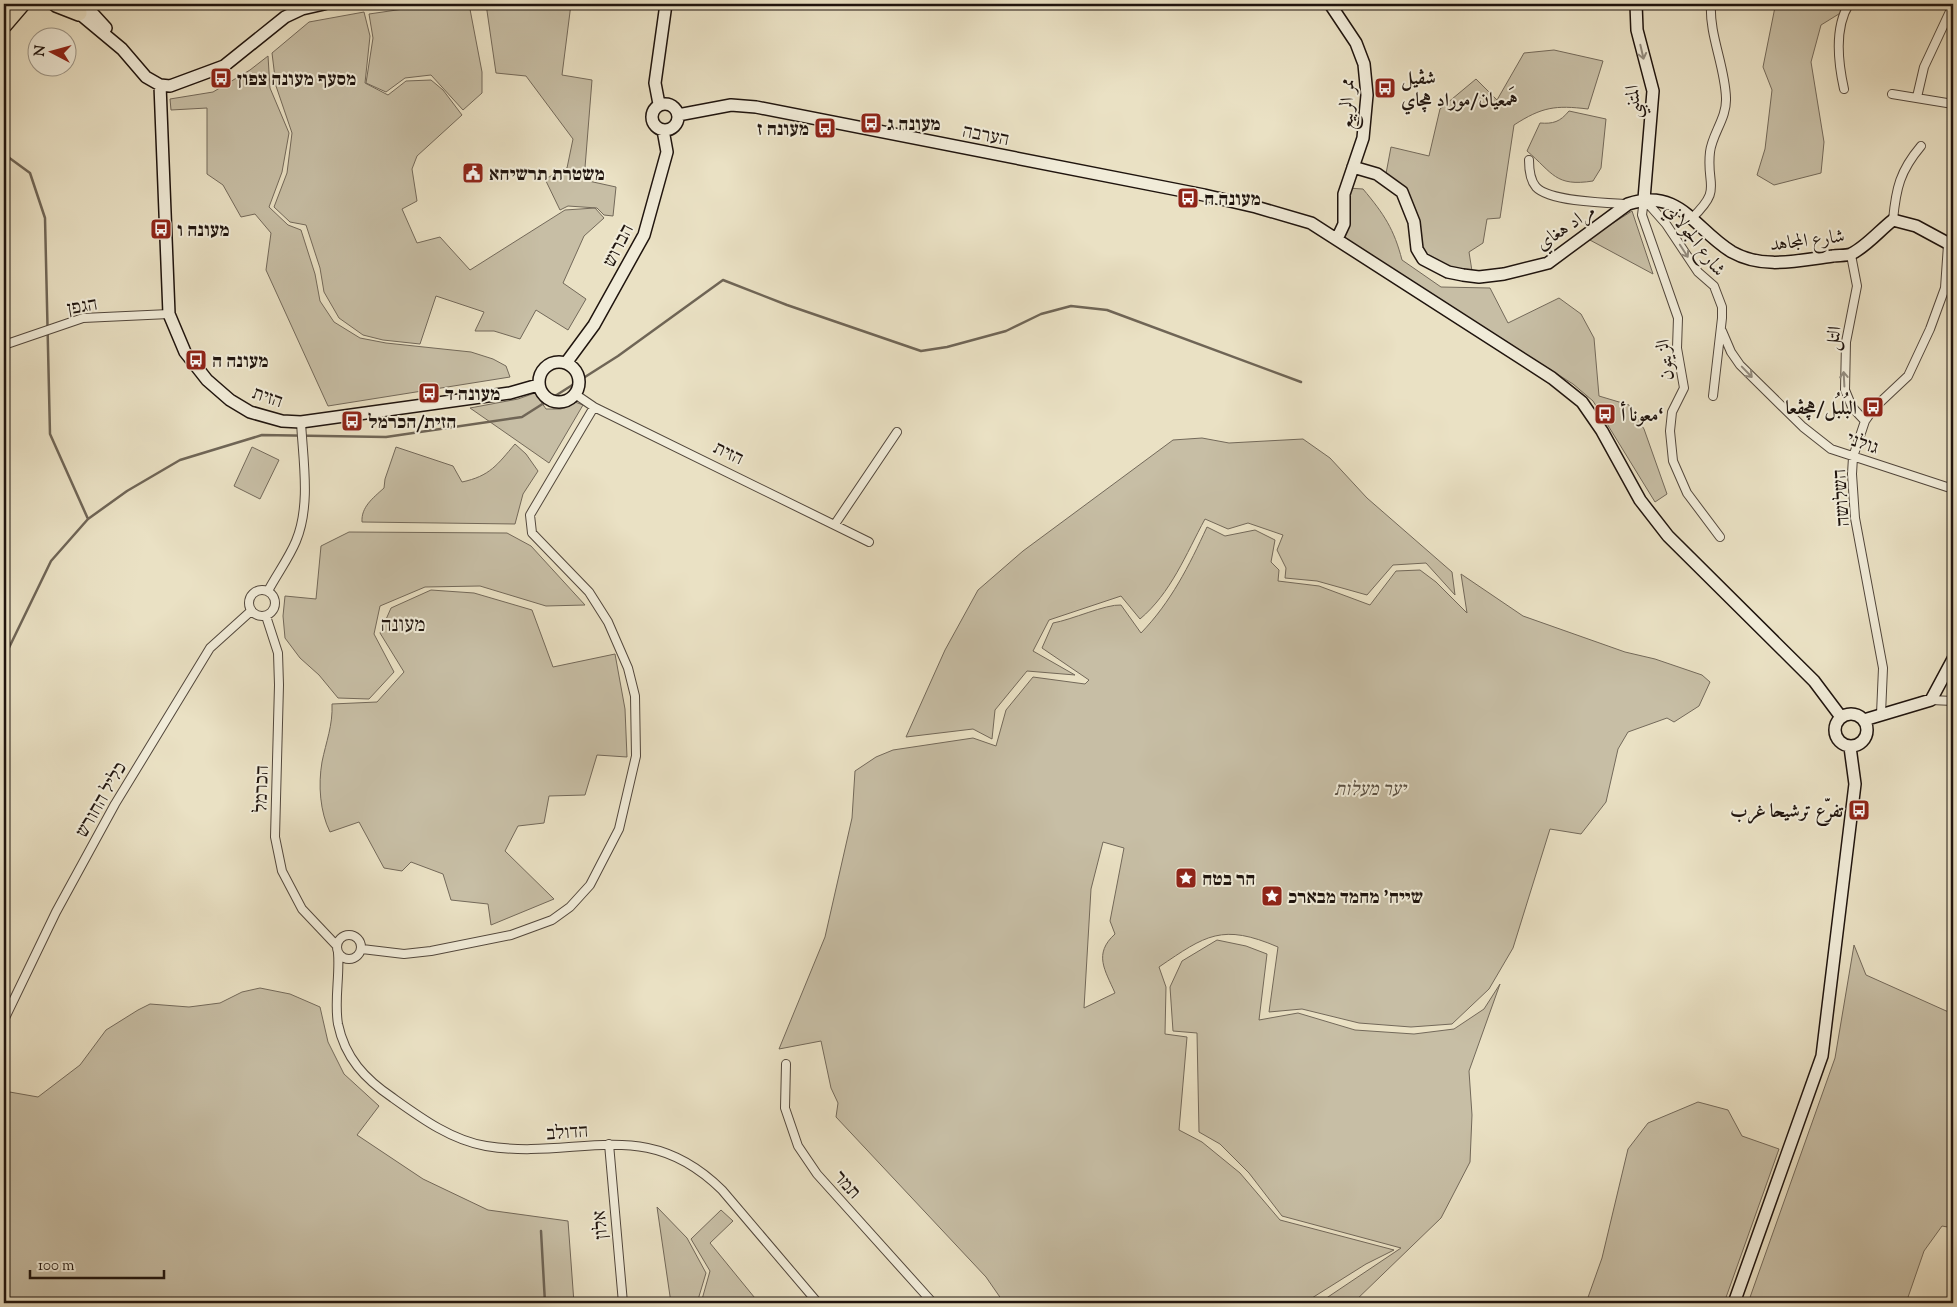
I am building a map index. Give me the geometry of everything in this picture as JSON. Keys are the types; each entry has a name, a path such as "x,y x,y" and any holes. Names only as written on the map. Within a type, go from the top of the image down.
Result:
{"highway":[{"path":"4,25 19,8 29,4"},
{"path":"56,4 80,6"}],"main road":[{"path":"80,6 146,77 160,85 170,86 224,66 285,17 302,9 324,4"},
{"path":"659,104 655,83 666,4"},
{"name":"ممر الربيع","path":"1330,4 1356,43 1364,64 1367,95 1363,138 1344,194 1344,224 1338,239"},
{"name":"المتنبي","path":"1636,4 1637,30 1653,92 1644,199"},
{"name":"הזית","path":"160,85 169,314 185,352 208,380 230,400 250,412 282,421 301,422 510,393 538,385"},
{"path":"659,104 670,104 678,114 676,124 663,130 655,126 651,118 652,111 659,104"},
{"name":"הערבה","path":"678,114 731,105 756,107 1256,207 1311,223 1552,378 1582,402 1602,432 1640,500 1668,536 1814,681 1842,716"},
{"name":"הברוש","path":"566,363 594,325 644,235 667,152 663,130"},
{"name":"مراد هغاي","path":"1353,167 1377,174 1402,192 1414,222 1417,249 1423,259 1448,272 1479,277 1504,274 1548,262 1628,204 1644,199"},
{"name":"شارع المجاهد","path":"1644,199 1670,202 1692,218 1712,238 1733,252 1749,259 1769,263 1791,263 1851,255 1893,220"},
{"path":"1893,220 1936,235 1951,245"},
{"path":"552,362 566,363 577,374 579,380 575,394 567,401 553,402 540,392 538,385 541,371 552,362"},
{"path":"1864,720 1931,700 1953,659"},
{"path":"1856,714 1864,720 1866,736 1860,744 1850,747 1840,743 1835,735 1835,724 1842,716 1856,714"},
{"path":"1734,1303 1822,1056 1855,784 1850,747"}],"street":[{"path":"1692,218 1705,205 1712,194 1710,151 1721,123 1726,100 1724,71 1710,18 1711,4"},
{"path":"1844,89 1839,68 1839,37 1844,12 1849,4"},
{"path":"1917,97 1924,67 1953,5"},
{"path":"1892,94 1953,104"},
{"path":"1893,220 1899,179 1909,160 1921,146"},
{"path":"1529,160 1530,174 1536,187 1550,194 1584,201 1628,204"},
{"name":"شارع الجولاني","path":"1644,199 1666,224 1698,272 1714,286 1722,307 1722,331"},
{"name":"الزيتون","path":"1644,199 1642,215 1678,318 1677,348 1684,388 1672,412 1670,430 1673,460 1687,493 1720,537"},
{"name":"השלושה","path":"1881,714 1883,668 1855,518 1852,474 1853,457 1865,421 1874,408 1908,376 1930,330 1945,288 1951,245"},
{"name":"التل","path":"1851,255 1857,286 1846,342 1845,390 1852,407 1865,421"},
{"name":"הגפן","path":"4,345 83,318 169,314"},
{"path":"1713,396 1717,352 1722,331"},
{"name":"גולני","path":"1722,331 1731,352 1740,365 1804,427 1832,449 1953,489"},
{"name":"הזית","path":"575,394 594,407 869,542"},
{"path":"362,949 404,954 431,951 511,935 552,920 570,907 590,885 618,829 636,756 635,696 628,668 608,622 589,592 532,533 530,515 594,407"},
{"path":"268,591 296,541 303,518 305,488 301,422"},
{"path":"835,524 897,432"},
{"path":"256,591 268,591 276,602 274,611 266,616 258,616 251,611 249,604 251,596 256,591"},
{"name":"כליל החורש","path":"4,1020 56,912 143,756 210,648 251,611"},
{"name":"הכרמל","path":"266,616 278,653 279,685 275,837 282,871 302,909 338,949"},
{"path":"1931,700 1953,701"},
{"path":"353,934 360,940 362,949 355,958 347,959 338,949 344,935 353,934"},
{"name":"הדולב","path":"338,949 340,971 338,1023 349,1056 374,1085 428,1122 465,1140 530,1150 634,1144 674,1154 710,1178 818,1303"},
{"name":"הדולב","path":"338,991 344,970 355,958"},
{"name":"תמר","path":"786,1064 785,1108 798,1146 818,1174 933,1303"},
{"name":"אלון","path":"609,1144 623,1303"}],"green space":[{"path":"438,4 469,4 482,72 482,93 463,110 431,75 405,78 386,92 366,83 373,38 369,14"},
{"path":"486,4 571,4 562,75 592,80 584,180 616,187 613,216 604,215 597,208 568,206 560,210 545,179 567,168 573,139 526,76 496,73"},
{"path":"1783,4 1855,4 1821,25 1811,62 1824,142 1821,173 1774,185 1757,175 1765,149 1772,90 1763,67 1775,7"},
{"path":"364,12 370,36 365,83 388,95 406,81 431,80 443,90 462,115 417,156 412,169 417,201 402,209 417,243 440,237 470,270 565,210 595,208 604,218 584,236 563,283 586,299 568,330 536,310 520,339 494,331 475,331 484,312 436,296 420,344 383,340 363,335 339,318 324,292 320,268 306,225 290,222 274,207 287,173 292,133 276,86 272,53 309,22"},
{"path":"1554,50 1603,61 1588,109 1566,107 1549,109 1533,114 1514,125 1500,218 1487,219 1483,243 1469,252 1472,271 1450,269 1427,261 1406,207 1385,179 1391,147 1429,156 1440,109 1476,79 1497,100 1524,53"},
{"path":"268,56 270,88 289,133 282,172 269,207 288,225 301,230 315,274 320,301 334,322 360,338 386,343 471,352 493,359 506,366 510,377 328,406 266,270 271,233 255,214 241,217 223,185 207,174 207,108 171,110 170,99 213,92 250,70"},
{"path":"1569,111 1606,119 1601,168 1593,181 1570,182 1562,180 1549,172 1527,151 1540,123 1556,121"},
{"path":"1347,188 1363,189 1387,222 1402,260 1441,287 1490,288 1508,323 1559,298 1581,314 1594,338 1599,396 1629,405 1644,429 1667,494 1655,502 1593,401 1573,384 1345,240"},
{"path":"1632,211 1653,274 1588,239"},
{"path":"535,393 546,409 561,409 575,402 583,405 549,463 470,408 518,399"},
{"path":"1202,438 1229,443 1303,439 1330,458 1367,498 1452,572 1455,595 1426,563 1393,565 1367,595 1317,581 1285,578 1286,568 1277,550 1283,535 1248,523 1228,529 1205,519 1169,585 1151,609 1140,619 1121,596 1049,620 1033,651 1075,675 1027,671 995,710 992,739 973,729 906,737 945,650 978,590 1023,551 1173,440"},
{"path":"515,444 526,454 538,471 523,494 515,524 362,522 363,512 366,507 384,488 385,479 396,447 453,466 462,482 472,480 492,469"},
{"path":"252,447 279,460 260,499 234,486"},
{"name":"יער מעלות","path":"1207,527 1225,536 1255,530 1275,540 1271,562 1279,570 1278,581 1319,586 1370,605 1396,571 1420,570 1436,582 1467,613 1461,574 1523,616 1625,652 1655,659 1702,675 1710,682 1699,706 1674,722 1667,718 1628,732 1618,749 1606,802 1581,834 1550,829 1513,948 1489,989 1452,1024 1411,1027 1359,1023 1302,1009 1269,1012 1278,947 1242,936 1228,934 1203,940 1159,967 1166,987 1165,1034 1187,1037 1179,1130 1202,1142 1240,1173 1280,1220 1394,1250 1366,1264 1304,1303 1004,1303 986,1277 836,1117 838,1103 831,1088 821,1041 779,1049 825,937 852,818 855,771 876,757 893,750 973,738 996,746 1006,710 1033,677 1085,684 1089,680 1042,648 1053,623 1107,607 1121,605 1141,633 1170,596 1186,570","holes":["1103,842 1124,848 1110,921 1115,934 1108,941 1103,955 1105,969 1115,993 1084,1008 1091,889"]},
{"path":"349,532 507,533 531,546 585,605 546,606 480,586 425,587 380,606 374,634 394,672 369,699 338,698 319,675 300,658 285,638 283,616 285,596 316,599 321,546"},
{"path":"431,590 474,593 532,610 553,667 615,654 625,709 627,757 597,755 585,795 549,796 544,823 518,826 505,851 554,899 491,925 488,904 451,900 443,874 411,862 402,871 384,868 359,822 330,832 322,807 321,771 330,726 332,704 377,702 404,672 380,633 391,608"},
{"path":"1217,940 1246,946 1267,954 1259,1020 1298,1013 1355,1030 1414,1034 1454,1029 1484,1009 1500,984 1469,1071 1472,1115 1470,1162 1441,1218 1353,1303 1319,1303 1401,1248 1282,1216 1249,1173 1220,1144 1199,1132 1197,1033 1173,1031 1170,987 1182,961"},
{"path":"1854,945 1866,975 1953,1014 1953,1228 1942,1226 1924,1251 1906,1303 1748,1303 1835,1058"},
{"path":"260,988 290,994 320,1007 328,1042 344,1074 379,1106 357,1135 423,1179 488,1210 568,1221 574,1303 4,1303 4,1091 38,1097 80,1065 106,1030 150,1004 189,1007 220,1003 242,992"},
{"path":"1698,1102 1728,1110 1742,1136 1779,1149 1724,1303 1586,1303 1602,1258 1628,1149 1648,1123"},
{"path":"657,1207 687,1238 706,1273 697,1303 671,1303"},
{"path":"721,1210 733,1221 710,1243 759,1303 701,1303 710,1271 691,1239"}],"waterway":[{"path":"4,154 30,173 45,218 50,434 88,519"},
{"path":"4,658 51,561 88,519 127,491 180,460 262,435 386,437 522,417 618,356 723,280 787,305 921,351 947,347 1006,331 1041,314 1071,306 1107,310 1301,382"},
{"path":"541,1231 545,1303"}],"place":[{"name":"מסעף מעונה צפון","path":"221,78"},
{"name":"شڤيل هَمعيان/موراد هچاي","path":"1385,88"},
{"name":"מעונה ג","path":"871,123"},
{"name":"מעונה ז","path":"825,128"},
{"name":"משטרת תרשיחא","path":"473,173"},
{"name":"מעונה ח","path":"1188,198"},
{"name":"מעונה ו","path":"161,229"},
{"name":"מעונה ה","path":"196,360"},
{"name":"מעונה ד","path":"429,393"},
{"name":"البُلبُل/هچڤعا","path":"1873,407"},
{"name":"معونا أ‘","path":"1605,414"},
{"name":"הזית/הכרמל","path":"352,421"},
{"name":"تفرّع ترشيحا غرب","path":"1859,810"},
{"name":"הר בטח","path":"1186,878"},
{"name":"שייח' מחמד מבארכ","path":"1272,896"}],"district":[{"name":"מעונה","path":"403,624"}]}
